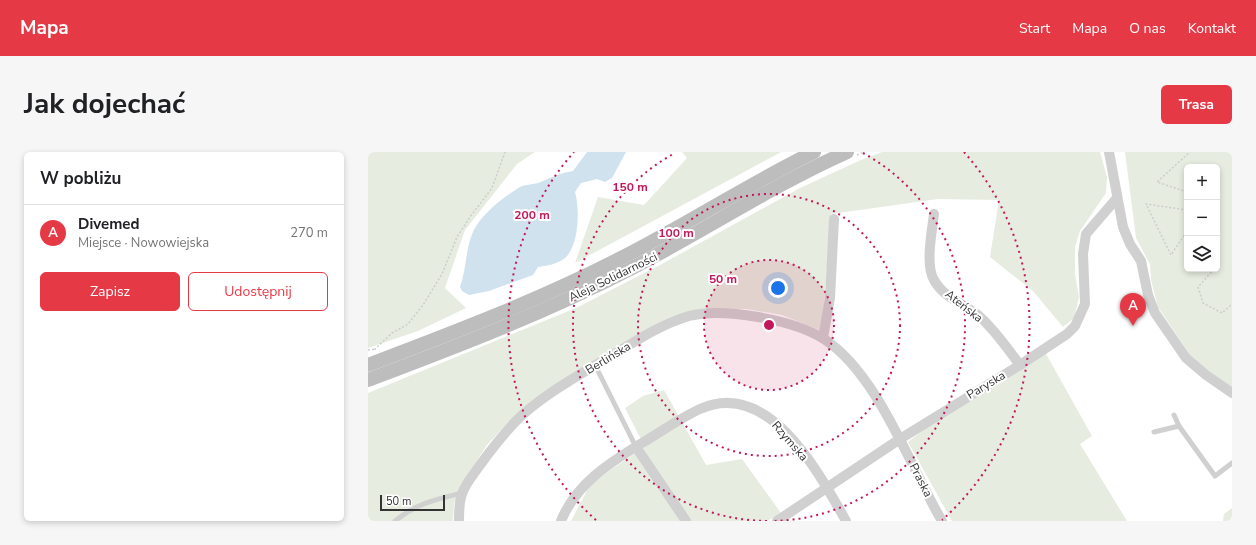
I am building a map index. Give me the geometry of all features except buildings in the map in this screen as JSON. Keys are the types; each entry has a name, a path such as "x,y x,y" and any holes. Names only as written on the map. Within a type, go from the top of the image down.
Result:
{"main road":[{"name":"Aleja Solidarności","path":"368,365 499,314 582,277 674,230 814,152"},
{"name":"Aleja Solidarności","path":"368,380 499,330 588,290 681,243 800,175 847,152"}],"street":[{"path":"1109,152 1117,198 1126,236 1141,262 1148,295 1155,313 1186,358 1206,375 1232,393"},
{"name":"Paryska","path":"777,521 900,439 1020,365 1067,334 1075,326 1085,304 1082,254 1086,234 1117,198"},
{"name":"Ateńska","path":"934,214 930,265 934,280 944,292 987,324 996,333 1020,365"},
{"path":"823,338 830,298 834,219"},
{"name":"Berlińska","path":"458,521 462,494 492,449 515,422 537,403 595,365 660,328 690,316 717,313 780,320 823,338 840,352 864,378 900,439"},
{"name":"Rzymska","path":"561,521 570,502 588,480 636,447 700,409 714,405 731,404 745,406 760,412 782,428 827,487 846,521"},
{"name":"Praska","path":"900,439 942,521"},
{"path":"636,447 686,521"}],"lane":[{"path":"595,365 636,447"},
{"path":"1174,415 1179,426 1215,476 1232,463"},
{"path":"1154,432 1179,426"},
{"path":"395,521 403,514 430,500 462,494"}],"path":[{"path":"368,350 375,349 392,333 408,324 423,305 442,274 457,237 470,216 492,188 505,152"},
{"path":"1184,191 1157,182 1190,152"},
{"path":"1184,210 1146,204 1171,255 1184,236"},
{"path":"1211,272 1198,287 1204,303 1222,313 1232,304"},
{"path":"375,349 377,354"}],"shaded area":[{"path":"368,152 535,152 517,164 465,230 445,288 466,308 418,331 368,348"},
{"path":"682,152 781,152 575,263 598,197 644,205 687,158"},
{"path":"882,152 1100,152 1107,177 1106,193 1080,231 1075,247 1075,274 1079,297 1074,318 1063,327 1033,291 990,257 999,200 938,199 831,214 822,331 782,315 747,309 707,309 671,317 510,420 487,445 462,483 454,504 453,521 368,521 368,393 576,308 660,265 800,188"},
{"path":"1125,152 1232,152 1232,390 1192,358 1158,307 1151,280 1150,264 1136,238"},
{"path":"1045,352 1092,436 1080,444 1127,521 952,521 908,442 938,418"},
{"path":"664,390 706,465 742,459 781,513 767,521 571,521 591,483 645,447 625,408 643,396"},
{"path":"1232,508 1232,521 1223,521 1224,514"}],"water":[{"path":"587,152 626,152 612,178 605,182 597,179 581,183 575,192 578,208 576,236 570,252 565,258 555,263 538,267 533,275 489,291 469,295 462,291 460,287 469,242 475,228 489,210 524,185 538,183 559,174 573,171"}],"place":[{"name":"Divemed","path":"1133,326"}]}
